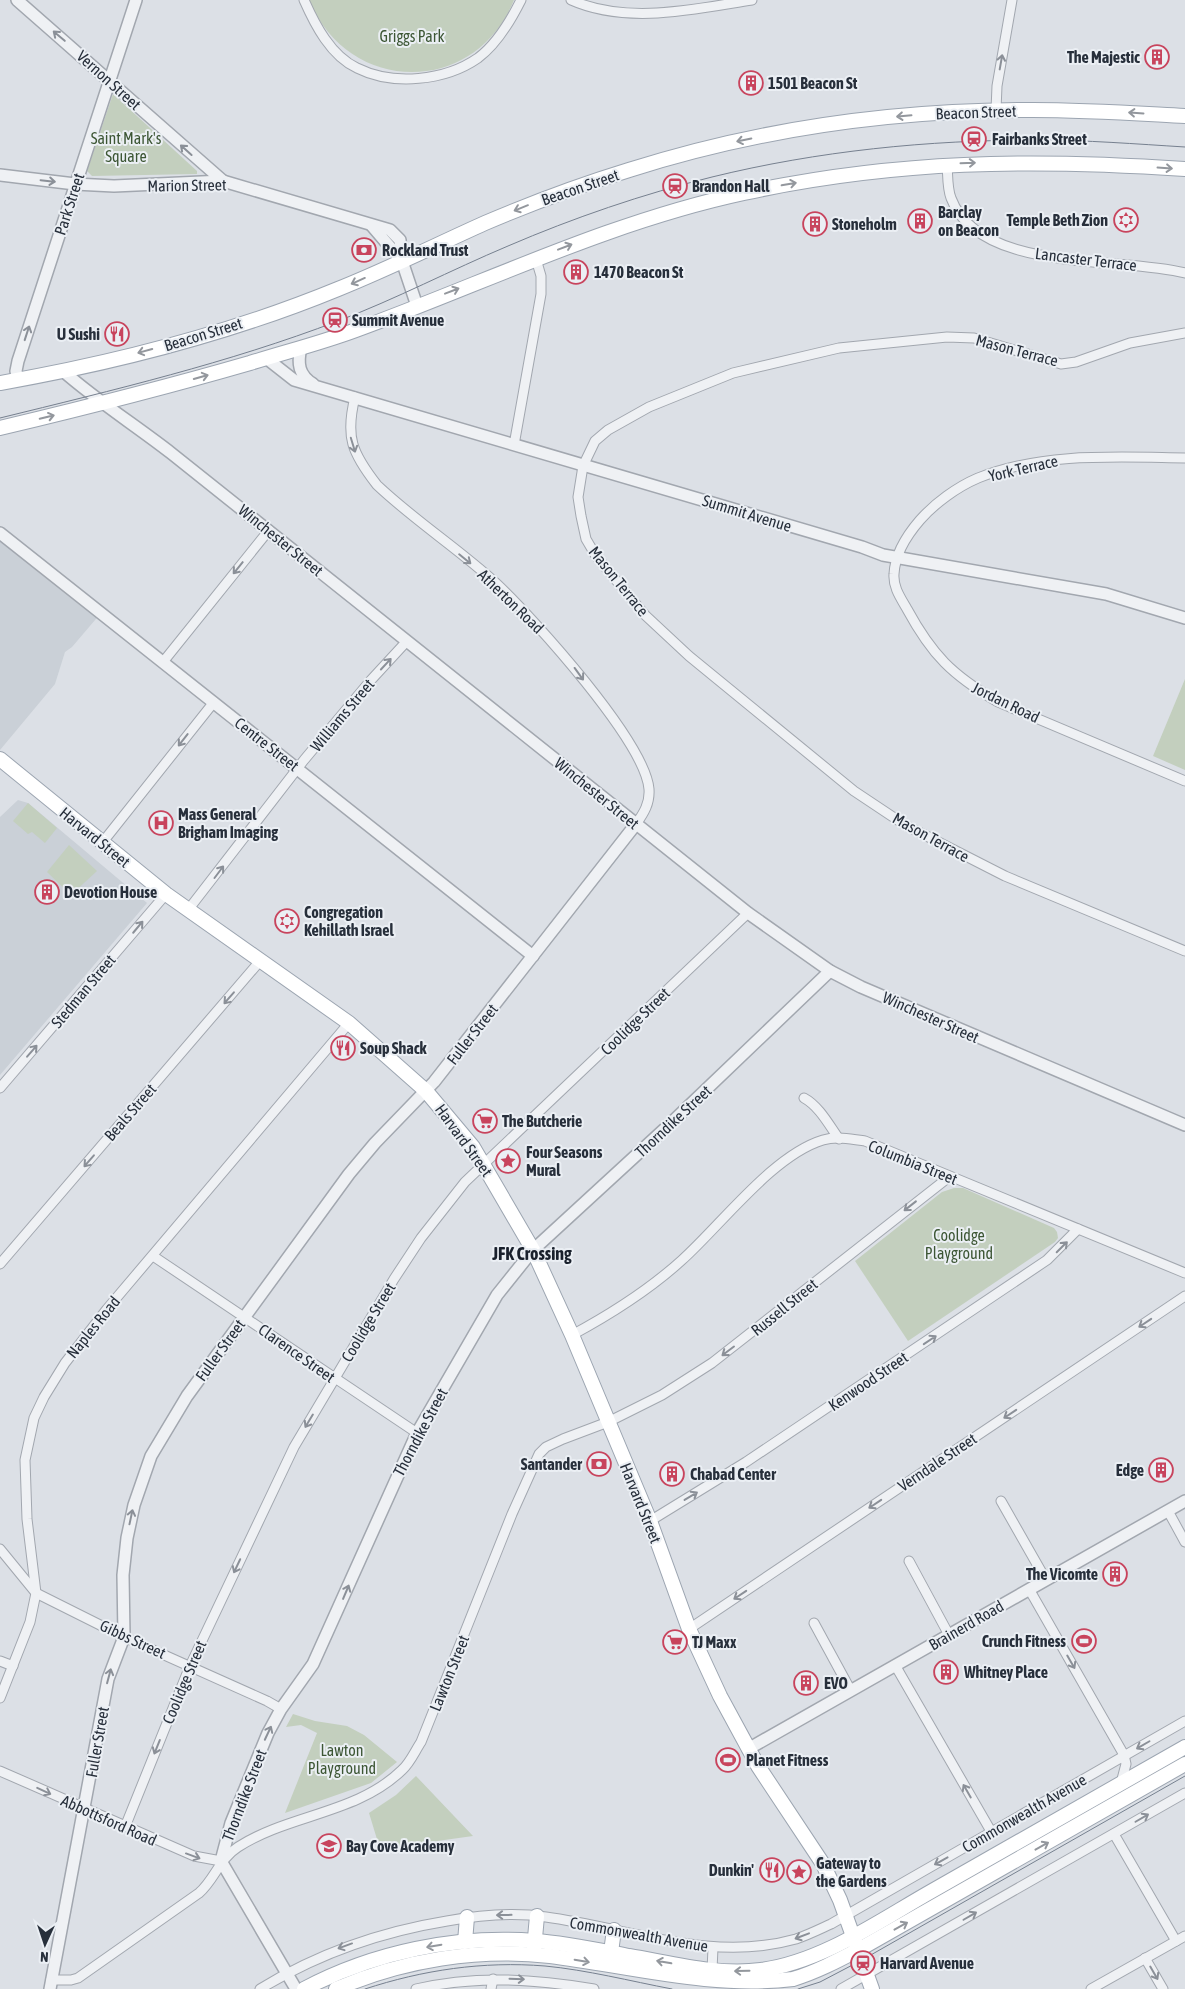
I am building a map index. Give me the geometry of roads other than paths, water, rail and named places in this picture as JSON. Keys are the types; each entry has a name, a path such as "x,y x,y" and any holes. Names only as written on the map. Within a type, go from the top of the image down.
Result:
{"main road":[{"name":"Beacon Street","path":"0,383 63,371 170,344 275,312 337,290 550,197 632,169 691,152 764,136 855,121 931,113 996,110 1074,110 1185,116"},
{"path":"0,428 104,404 301,348 361,328 536,258 617,229 743,193 841,175 948,164 1059,162 1185,169"},
{"name":"Harvard Street","path":"0,758 166,894 349,1023 426,1091 484,1164 533,1250 572,1336 650,1521 689,1629 748,1749"},
{"name":"Commonwealth Avenue","path":"304,1989 340,1972 377,1959 433,1946 465,1942 610,1952 712,1970 736,1972 778,1968 801,1962 853,1936 1185,1747"},
{"path":"748,1749 814,1847 846,1915 872,1989"},
{"name":"Commonwealth Avenue","path":"336,1989 381,1973 436,1960 534,1948 585,1962 712,1987 752,1986 792,1979 815,1971 858,1950 1185,1764"},
{"path":"465,1942 467,1916"},
{"path":"534,1948 537,1916"},
{"path":"610,1952 614,1930"}],"street":[{"name":"Vernon Street","path":"17,0 223,181"},
{"name":"Park Street","path":"18,380 16,370 18,361 136,0"},
{"path":"304,0 318,30 356,68 400,79 421,78 440,74 478,58 504,29 521,0"},
{"path":"571,0 614,11 666,12 752,0"},
{"path":"996,110 997,86 1012,0"},
{"name":"Lancaster Terrace","path":"948,164 949,189 956,208 972,226 991,239 1050,257 1153,267 1185,274"},
{"name":"Marion Street","path":"0,175 75,184 141,185 223,181 390,230 396,235 402,247 402,260 416,306"},
{"path":"514,445 541,294 541,276 536,258"},
{"name":"Mason Terrace","path":"1185,333 1130,343 1076,362 1061,364 974,338 948,337 839,348 732,373 649,406 608,430 595,442 583,466 578,497 586,539 601,562 645,615 689,656 805,753 854,791 913,830 1005,876 1185,951"},
{"path":"301,348 300,371 303,376 314,384"},
{"name":"Summit Avenue","path":"266,358 289,378 862,547 883,556 1106,594 1185,618"},
{"name":"Winchester Street","path":"63,371 104,404 124,416 269,530 748,913 830,971 1006,1049 1185,1125"},
{"name":"Atherton Road","path":"355,397 350,436 357,457 370,476 388,495 496,584 571,663 615,721 636,756 649,788 646,810 636,824"},
{"name":"York Terrace","path":"898,558 911,530 928,511 952,493 978,478 1019,466 1067,458 1143,456 1185,458"},
{"path":"162,662 269,530"},
{"name":"Centre Street","path":"0,533 533,956"},
{"name":"Jordan Road","path":"898,558 894,575 895,588 922,636 945,665 969,685 998,702 1185,781"},
{"name":"Williams Street","path":"188,910 298,768 370,680 407,641"},
{"path":"102,843 214,702"},
{"name":"Fuller Street","path":"51,1985 108,1679 124,1637 123,1575 127,1538 142,1481 162,1434 244,1317 354,1168 374,1143 426,1091 636,824"},
{"name":"Stedman Street","path":"0,1088 166,894"},
{"name":"Coolidge Street","path":"125,1827 190,1666 294,1447 394,1278 421,1238 465,1182 748,913"},
{"name":"Beals Street","path":"0,1264 260,960"},
{"name":"Thorndike Street","path":"296,1989 221,1861 231,1823 268,1733 281,1709 304,1680 313,1664 417,1433 497,1295 533,1250 669,1125 830,971"},
{"name":"Naples Road","path":"0,1698 30,1622 36,1593 29,1548 25,1479 26,1460 34,1418 44,1397 65,1363 106,1309 153,1256 349,1023"},
{"path":"804,1098 810,1101 839,1139"},
{"name":"Columbia Street","path":"572,1336 620,1307 669,1270 755,1186 787,1160 824,1140 865,1141 1185,1274"},
{"name":"Russell Street","path":"608,1422 662,1395 712,1363 949,1177"},
{"name":"Kenwood Street","path":"650,1521 746,1462 1039,1266 1063,1247 1078,1229"},
{"name":"Clarence Street","path":"153,1256 417,1433"},
{"name":"Verndale Street","path":"689,1629 1185,1296"},
{"name":"Lawton Street","path":"221,1861 236,1848 278,1828 359,1800 378,1790 404,1768 421,1742 512,1514 539,1454 546,1447 563,1439 608,1422"},
{"path":"1002,1501 1046,1580"},
{"name":"Brainerd Road","path":"748,1749 1185,1501"},
{"path":"1168,1511 1185,1542"},
{"name":"Gibbs Street","path":"0,1549 36,1593 124,1637 281,1709"},
{"path":"909,1561 949,1635"},
{"path":"1029,1589 1124,1755 1126,1764 1122,1783"},
{"path":"814,1624 851,1690"},
{"path":"0,1661 13,1666"},
{"path":"895,1665 992,1833"},
{"name":"Commonwealth Avenue","path":"260,1989 286,1973 332,1951 370,1938 467,1916 537,1916 713,1948 752,1947 798,1938 846,1915 1185,1721"},
{"name":"Abbottsford Road","path":"0,1771 85,1810 194,1856 221,1861"},
{"path":"841,1989 1185,1793"},
{"path":"1114,1834 1176,1941"},
{"path":"51,1985 78,1978 199,1893 209,1882 221,1861"},
{"path":"1091,1989 1185,1936"},
{"path":"712,1987 713,1948"},
{"path":"1145,1958 1163,1989"},
{"path":"416,1989 456,1982 493,1979 547,1981 594,1989"},
{"path":"491,1989 493,1979"}],"tram line":[{"path":"0,418 170,375 297,336 360,312 487,255 558,226 608,207 712,177 792,160 833,154 955,142 1055,140 1185,147"},
{"path":"798,1989 820,1982 862,1960 1185,1776"},
{"path":"365,1989 387,1982 453,1968 499,1965 545,1966 577,1970 672,1989"}],"place":[{"name":"The Majestic","path":"1157,57"},
{"name":"1501 Beacon St","path":"751,83"},
{"name":"Fairbanks Street","path":"974,139"},
{"name":"Brandon Hall","path":"675,186"},
{"name":"Temple Beth Zion","path":"1126,220"},
{"name":"Barclay on Beacon","path":"920,221"},
{"name":"Stoneholm","path":"815,224"},
{"name":"Rockland Trust","path":"364,250"},
{"name":"1470 Beacon St","path":"576,272"},
{"name":"Summit Avenue","path":"335,320"},
{"name":"U Sushi","path":"117,334"},
{"name":"Mass General Brigham Imaging","path":"161,823"},
{"name":"Devotion House","path":"47,892"},
{"name":"Congregation Kehillath Israel","path":"287,921"},
{"name":"Soup Shack","path":"343,1048"},
{"name":"The Butcherie","path":"485,1121"},
{"name":"Four Seasons Mural","path":"508,1161"},
{"name":"Santander","path":"599,1464"},
{"name":"Edge","path":"1161,1470"},
{"name":"Chabad Center","path":"672,1474"},
{"name":"The Vicomte","path":"1115,1574"},
{"name":"Crunch Fitness","path":"1084,1641"},
{"name":"TJ Maxx","path":"675,1642"},
{"name":"Whitney Place","path":"946,1672"},
{"name":"EVO","path":"806,1683"},
{"name":"Planet Fitness","path":"728,1760"},
{"name":"Bay Cove Academy","path":"329,1846"},
{"name":"Dunkin'","path":"772,1870"},
{"name":"Gateway to the Gardens","path":"799,1872"},
{"name":"Harvard Avenue","path":"863,1963"}],"district":[{"name":"JFK Crossing","path":"532,1253"}],"park label":[{"name":"Griggs Park","path":"412,36"},
{"name":"Saint Mark's Square","path":"126,147"},
{"name":"Coolidge Playground","path":"959,1244"},
{"name":"Lawton Playground","path":"342,1759"}]}
